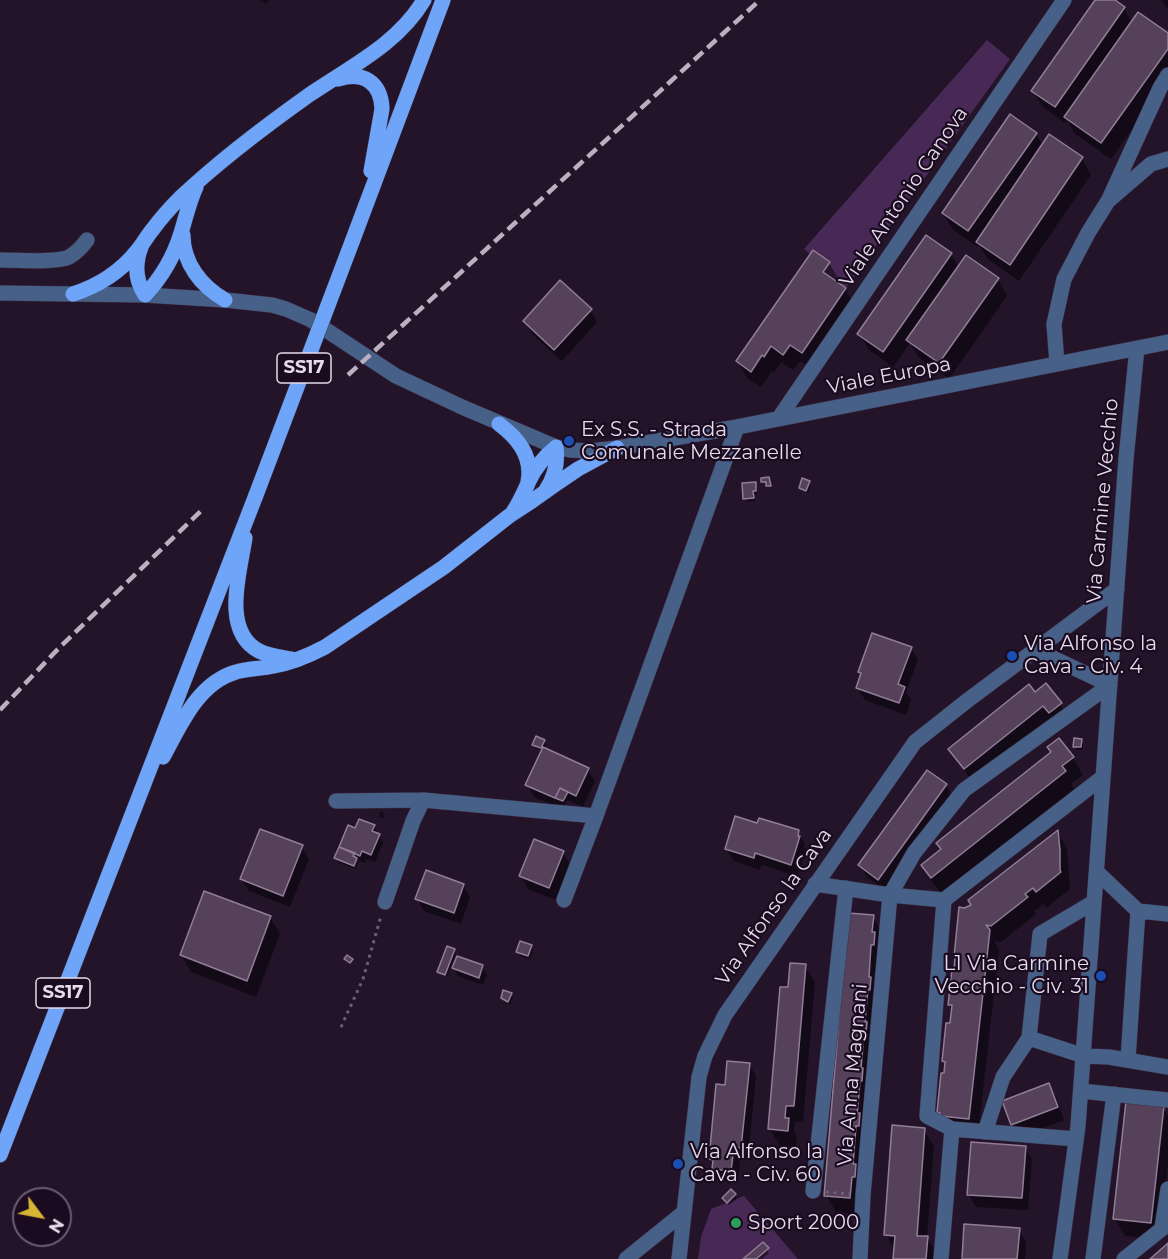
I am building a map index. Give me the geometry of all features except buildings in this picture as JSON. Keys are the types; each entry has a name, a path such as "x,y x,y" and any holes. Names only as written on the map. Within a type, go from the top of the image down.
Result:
{"main road":[{"path":"73,294 113,274 130,260 162,217 219,163 395,36 409,22 424,0"},
{"name":"SS17","path":"0,1155 250,511 443,0"},
{"path":"327,83 343,77 357,76 375,85 382,99 381,119 363,212"},
{"path":"142,246 137,271 139,284 145,295 166,268 175,250 189,203 199,182"},
{"path":"184,224 184,247 192,268 207,286 225,300"},
{"path":"499,424 524,450 529,469 527,486"},
{"path":"509,516 541,462 556,447"},
{"path":"544,492 552,482 556,470 556,447"},
{"path":"125,831 181,724 208,687 238,671 278,665 315,652 336,641 444,567 509,516 578,470 617,448"},
{"path":"250,511 237,594 237,624 244,638 254,647 268,655 294,660"}],"street":[{"name":"Viale Antonio Canova","path":"779,418 1064,0"},
{"path":"1057,364 1054,324 1064,279 1108,201 1165,85"},
{"path":"1108,201 1151,164 1168,159"},
{"path":"0,260 67,258 78,251 87,240"},
{"name":"Viale Europa","path":"0,293 145,295 272,305 298,314 323,327 396,376 499,424 556,447 590,451 737,427 1168,342"},
{"name":"Via Carmine Vecchio","path":"1060,1259 1076,1139 1084,1056 1126,459 1137,348"},
{"path":"564,900 737,427"},
{"name":"Via Alfonso la Cava","path":"679,1259 699,1077 705,1056 725,1015 915,742 1117,590"},
{"path":"890,895 914,853 964,790 1110,685 1036,650"},
{"path":"815,884 944,900 1103,777"},
{"path":"336,801 423,800 596,816"},
{"path":"385,902 413,821 423,800"},
{"path":"1096,872 1138,911 1168,914"},
{"path":"813,1191 846,888"},
{"name":"Via Anna Magnani","path":"860,1259 863,1195 890,895"},
{"path":"944,900 927,1116 952,1129 1076,1139"},
{"path":"984,1132 1003,1077 1029,1038 1041,934 1094,902"},
{"path":"1128,1059 1138,911"},
{"path":"1029,1038 1084,1056 1128,1059 1168,1067"},
{"path":"1081,1091 1168,1100"},
{"path":"1093,1259 1114,1094"},
{"path":"941,1259 952,1129"},
{"path":"1125,1259 1165,1226 1168,1189"},
{"path":"626,1259 683,1213"}],"path":[{"path":"341,1027 363,979 385,902"},
{"path":"813,1191 863,1195"}],"shaded area":[{"path":"987,40 1010,59 846,288 823,272 830,262 813,250 810,254 804,249"},
{"name":"Sport 2000","path":"744,1196 798,1259 698,1259 701,1237 711,1209"}],"railway":[{"path":"348,375 760,0"},
{"path":"0,710 58,649 204,508"}],"place":[{"name":"Ex S.S. - Strada Comunale Mezzanelle","path":"569,441"},
{"name":"Via Alfonso la Cava - Civ. 4","path":"1012,656"},
{"name":"L1 Via Carmine Vecchio - Civ. 31","path":"1101,976"},
{"name":"Via Alfonso la Cava - Civ. 60","path":"678,1164"},
{"name":"Sport 2000","path":"736,1223"}]}
